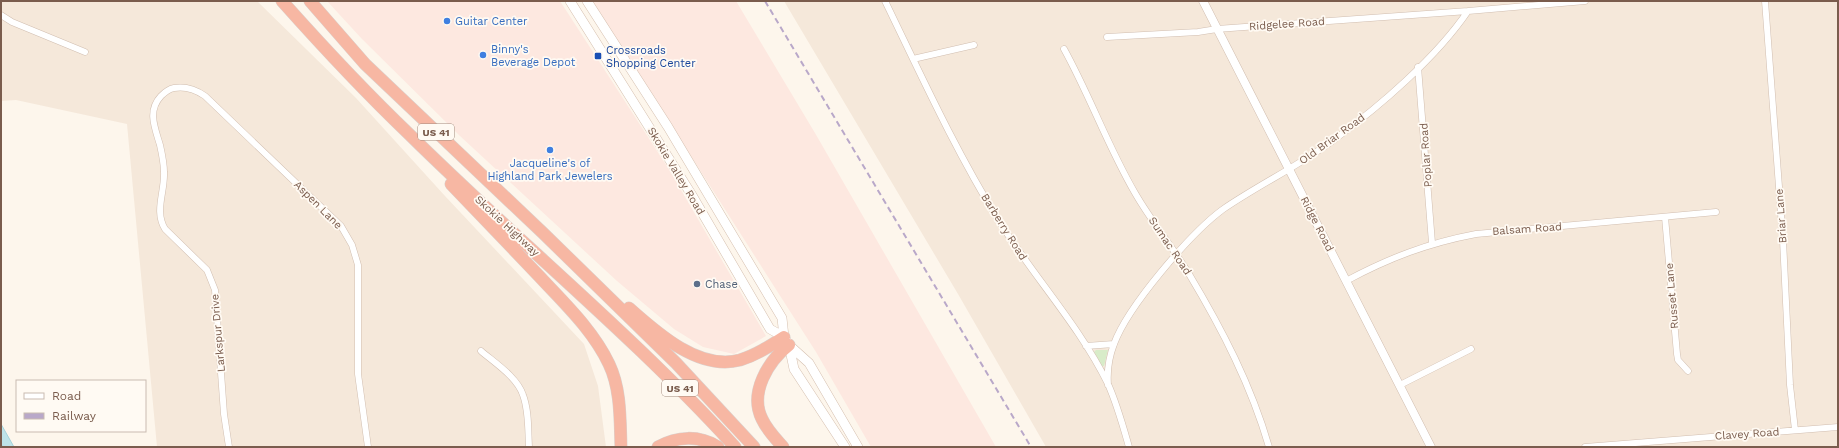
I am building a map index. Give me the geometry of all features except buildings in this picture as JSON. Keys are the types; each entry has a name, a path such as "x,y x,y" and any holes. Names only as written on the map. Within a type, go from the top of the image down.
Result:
{"highway":[{"name":"Skokie Highway","path":"282,1 323,46 410,136 646,355 735,447"},
{"name":"Skokie Highway","path":"312,3 365,64 676,363 754,447"},
{"path":"410,136 448,181 583,325 600,349 609,364 618,394 621,447"},
{"path":"562,253 593,276 666,340 694,354 718,361 738,360 787,341"},
{"path":"783,447 769,430 762,418 758,393 761,381 787,341"},
{"path":"658,447 683,438 698,439 718,447"}],"main road":[{"name":"Skokie Valley Road","path":"570,1 696,204 770,329 787,341 809,363 858,447"},
{"name":"Skokie Valley Road","path":"588,1 668,127 782,318 794,369 845,447"},
{"path":"576,10 588,1"},
{"path":"608,62 621,54"}],"street":[{"name":"Barberry Road","path":"885,1 946,129 999,221 1086,346 1108,385 1129,447"},
{"name":"Ridge Road","path":"1203,1 1431,447"},
{"path":"1468,11 1585,1"},
{"name":"Briar Lane","path":"1765,1 1783,240 1790,385 1795,430"},
{"name":"Ridgelee Road","path":"1107,37 1198,32 1217,29 1468,11"},
{"name":"Old Briar Road","path":"1108,385 1107,372 1114,344 1124,324 1146,292 1194,234 1221,211 1289,170 1359,121 1418,67 1461,21 1468,11"},
{"path":"1,16 85,52"},
{"path":"913,59 929,54 974,45"},
{"name":"Sumac Road","path":"1064,49 1081,80 1106,139 1125,176 1213,315 1232,352 1260,418 1268,447"},
{"name":"Poplar Road","path":"1418,67 1432,243"},
{"name":"Aspen Lane","path":"153,121 154,106 164,92 171,88 183,86 198,90 341,226 355,254 358,265 358,374 368,447"},
{"name":"Larkspur Drive","path":"153,121 162,152 164,174 163,192 159,213 160,221 165,229 207,270 215,290 224,414 229,447"},
{"name":"Balsam Road","path":"1346,281 1401,254 1432,243 1487,232 1716,212"},
{"name":"Russet Lane","path":"1666,217 1677,354 1678,360 1688,371"},
{"path":"1086,346 1114,344"},
{"path":"1400,385 1470,349"},
{"path":"481,351 516,383 523,394 526,406 529,447"},
{"name":"Clavey Road","path":"1585,447 1838,427"}],"shaded area":[{"path":"1,1 257,1 356,98 445,196 584,344 598,386 606,447 157,447 127,124 16,100 1,101"},
{"name":"Crossroads Shopping Center","path":"327,1 560,1 670,171 766,336 734,354 703,347 674,329 617,281 460,136 362,39"},
{"path":"592,1 736,1 815,133 996,447 871,447 816,352"},
{"path":"784,1 1838,1 1838,447 1046,447 958,294"}],"green space":[{"path":"1096,350 1108,350 1104,366 1102,366 1094,352"}],"water":[{"path":"1,424 14,447 3,447 1,444"}],"railway":[{"path":"765,1 1031,447"}],"place":[{"name":"Guitar Center","path":"447,21"},
{"name":"Binny's Beverage Depot","path":"483,55"},
{"name":"Crossroads Shopping Center","path":"598,56"},
{"name":"Jacqueline's of Highland Park Jewelers","path":"550,150"},
{"name":"Chase","path":"697,284"}]}
